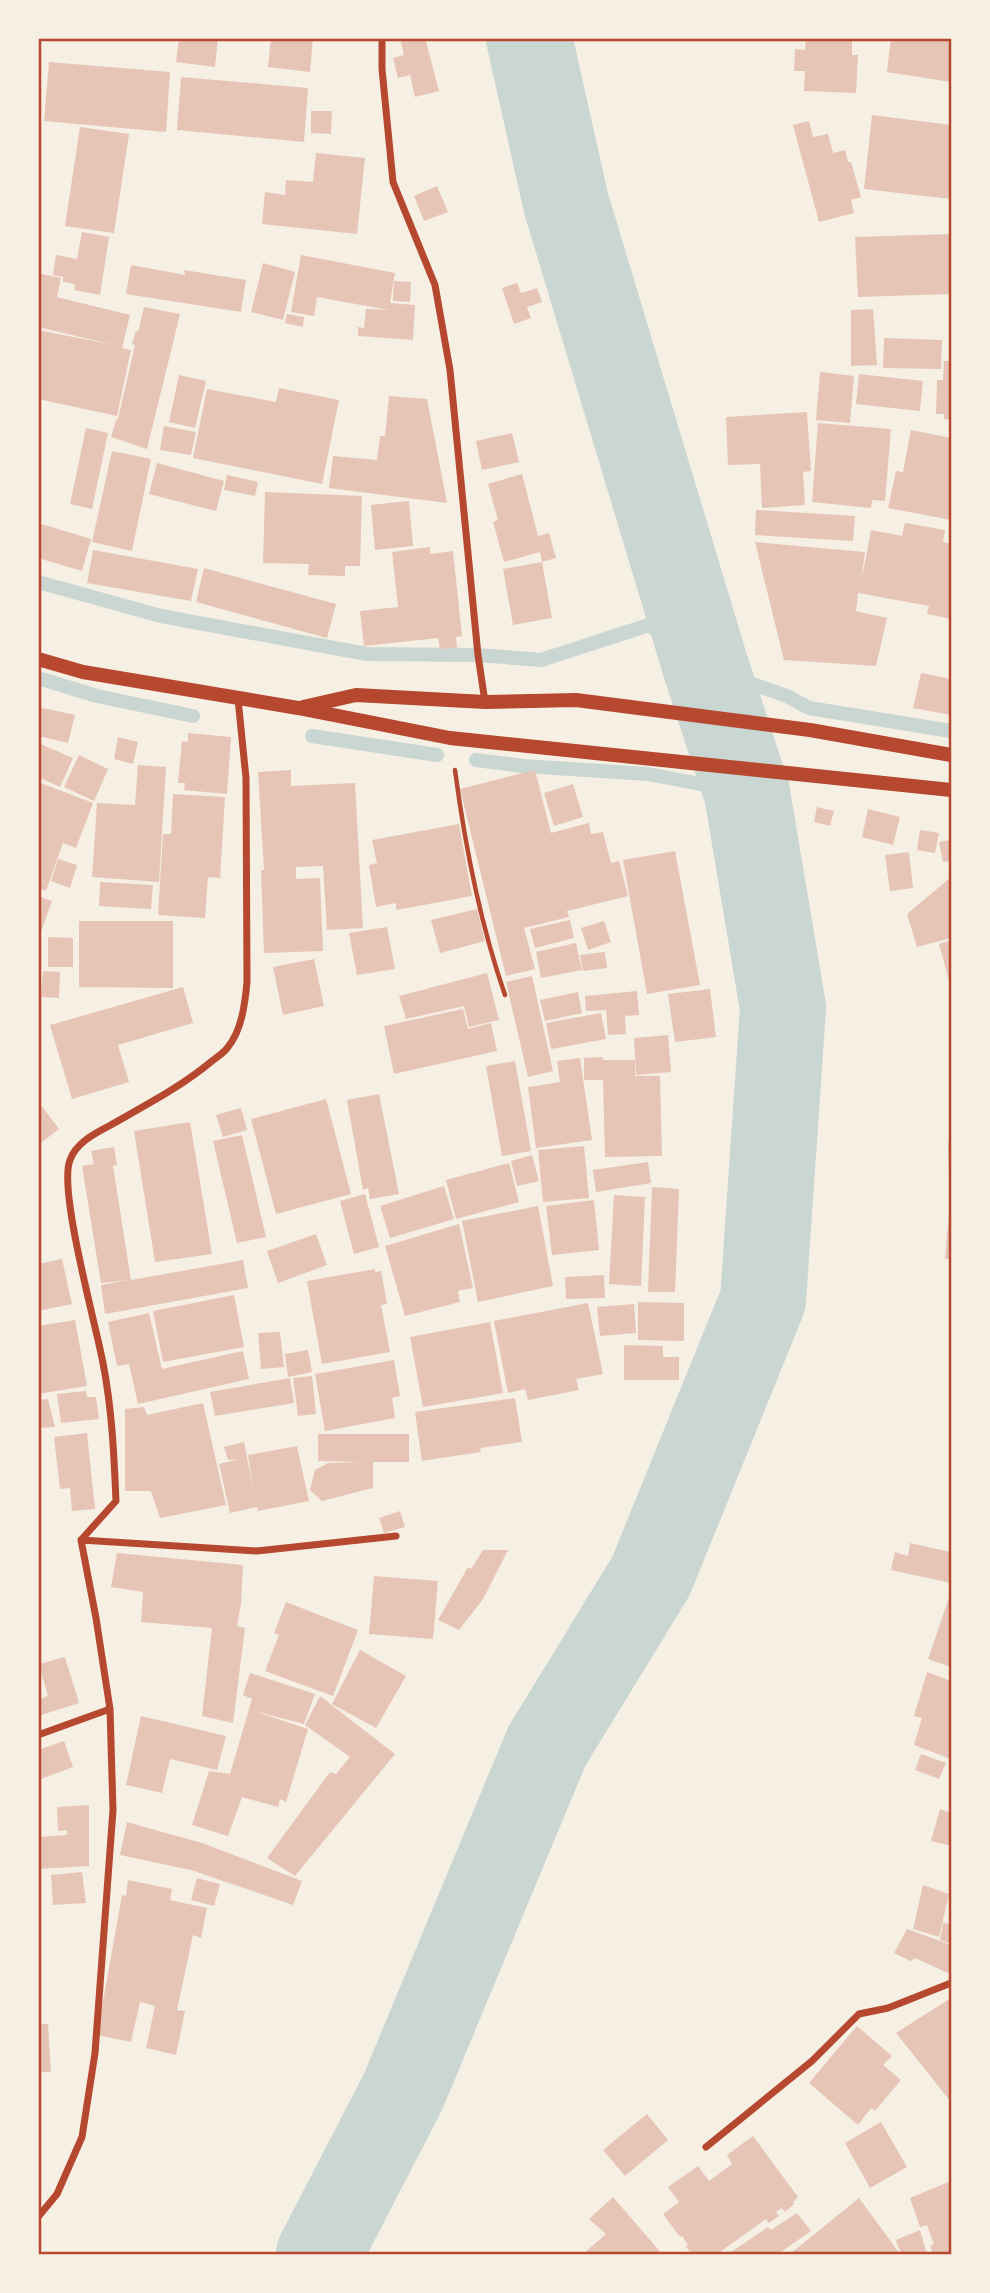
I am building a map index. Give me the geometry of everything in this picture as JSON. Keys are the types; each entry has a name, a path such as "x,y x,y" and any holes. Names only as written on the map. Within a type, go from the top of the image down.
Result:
{"main road":[{"path":"38,659 83,672 298,708 450,738 951,790"},
{"path":"298,708 356,695 485,702 576,700 810,730 951,755"}],"street":[{"path":"382,38 393,182 435,285 450,370 485,702"},
{"path":"81,1540 116,1501 116,1489 114,1441 104,1366 76,1239 67,1175 69,1163 74,1152 89,1137 167,1093 229,1047 244,1012 247,982 246,778 238,698"},
{"path":"81,1540 257,1551 396,1536"},
{"path":"38,2217 57,2194 82,2137 94,2053 113,1810 110,1709 81,1540"},
{"path":"38,1735 110,1709"},
{"path":"706,2147 812,2061 859,2014 888,2008 951,1983"}],"path":[{"path":"450,738 473,875 505,995"}],"building":[{"path":"179,38 218,38 215,67 176,62"},
{"path":"271,38 313,38 310,72 268,67"},
{"path":"400,38 425,38 439,91 415,97 410,75 398,78 393,58 404,55"},
{"path":"806,38 852,38 852,55 858,55 856,93 804,91 805,71 794,71 795,49 805,50"},
{"path":"891,38 951,38 951,82 887,72"},
{"path":"49,62 170,72 166,132 44,121"},
{"path":"181,77 308,88 304,142 177,130"},
{"path":"311,111 332,111 331,134 311,133"},
{"path":"872,115 951,125 951,199 864,189"},
{"path":"809,121 813,137 828,134 833,153 845,150 848,162 851,162 861,197 851,200 854,213 819,222 793,125"},
{"path":"80,127 129,134 114,233 65,226"},
{"path":"316,153 365,158 357,234 262,224 265,192 285,195 286,180 313,182"},
{"path":"437,186 448,212 424,221 414,196"},
{"path":"82,232 109,237 100,295 74,290 75,284 63,282 63,277 53,275 56,255 77,259"},
{"path":"951,234 951,294 858,297 855,237"},
{"path":"301,255 395,273 390,303 415,305 413,340 358,336 358,327 364,328 366,309 389,310 317,297 314,316 291,312"},
{"path":"263,263 295,272 283,320 251,312"},
{"path":"131,265 185,275 184,270 246,280 241,312 126,294"},
{"path":"38,273 61,278 57,297 130,315 122,348 131,350 117,416 38,399 38,330 114,345 38,327"},
{"path":"394,281 411,282 410,302 393,301"},
{"path":"517,283 521,293 537,288 542,302 527,307 531,318 514,324 502,288"},
{"path":"144,307 180,314 147,449 111,437 118,419 135,345 132,344"},
{"path":"873,309 877,365 851,366 851,310"},
{"path":"287,314 304,317 303,327 285,323"},
{"path":"884,338 942,340 941,369 883,368"},
{"path":"944,361 951,361 951,420 944,419 944,414 936,414 937,380 943,380"},
{"path":"820,372 854,376 850,423 816,420"},
{"path":"859,374 923,381 920,411 856,404"},
{"path":"179,375 206,381 195,428 169,422"},
{"path":"279,388 339,400 322,484 193,458 207,389 276,402"},
{"path":"389,396 427,399 447,503 329,488 333,456 377,460 380,436 385,436"},
{"path":"807,412 811,471 803,472 805,505 762,508 760,464 728,465 726,417"},
{"path":"818,423 891,429 885,501 872,500 871,508 812,502"},
{"path":"164,426 196,432 191,455 160,450"},
{"path":"86,428 108,433 92,509 70,504"},
{"path":"911,430 951,438 951,520 888,508 896,471 903,472"},
{"path":"512,433 519,462 482,470 476,441"},
{"path":"112,451 151,459 132,551 92,542"},
{"path":"157,463 224,481 216,511 149,494"},
{"path":"522,474 538,536 549,533 556,558 542,562 540,552 504,562 493,522 498,520 488,484"},
{"path":"227,475 258,482 255,496 224,490"},
{"path":"265,492 362,496 360,566 345,566 345,576 308,575 309,564 263,563"},
{"path":"409,501 413,546 375,550 371,505"},
{"path":"756,510 855,516 853,541 755,535"},
{"path":"38,523 91,539 82,571 38,558"},
{"path":"905,523 945,530 943,542 951,544 951,619 927,614 929,606 858,593 856,611 887,618 876,666 784,660 755,542 865,552 861,583 871,530 902,536"},
{"path":"430,547 430,554 453,551 462,636 456,637 457,648 440,649 438,638 364,646 360,611 398,607 392,552"},
{"path":"93,550 198,569 191,601 87,583"},
{"path":"542,562 552,618 513,625 503,569"},
{"path":"204,568 336,604 327,638 196,602"},
{"path":"921,673 951,679 951,715 913,708"},
{"path":"38,707 75,715 68,743 38,736"},
{"path":"188,733 231,737 227,794 184,790 185,783 178,783 182,741 188,742"},
{"path":"118,737 138,742 133,764 114,759"},
{"path":"38,743 73,758 60,787 38,777"},
{"path":"79,755 108,769 94,801 64,787"},
{"path":"138,765 166,767 159,882 92,877 97,803 135,805"},
{"path":"291,770 291,786 355,783 363,928 327,930 323,866 296,867 296,879 320,878 323,951 264,953 261,870 264,870 258,772"},
{"path":"535,770 551,833 589,823 591,834 603,832 611,863 619,861 628,896 567,911 569,917 524,928 535,969 506,976 460,789"},
{"path":"38,782 93,803 76,848 63,843 46,891 38,888"},
{"path":"573,784 583,817 554,826 544,793"},
{"path":"173,794 225,797 220,878 208,877 205,918 158,915 163,834 171,834"},
{"path":"817,807 834,811 830,826 814,822"},
{"path":"868,809 900,817 893,845 862,837"},
{"path":"459,824 472,896 396,910 396,903 376,907 369,865 377,863 372,840"},
{"path":"920,830 939,833 935,853 917,850"},
{"path":"951,840 951,861 943,862 939,842"},
{"path":"675,851 700,985 647,994 623,860"},
{"path":"909,852 913,888 890,891 885,855"},
{"path":"58,859 77,865 70,888 51,881"},
{"path":"951,877 951,938 917,947 907,914"},
{"path":"100,882 153,885 151,909 99,906"},
{"path":"38,896 52,901 39,937 38,937"},
{"path":"477,909 485,941 440,953 431,920"},
{"path":"570,920 574,938 535,948 530,929"},
{"path":"79,921 173,921 173,988 79,987"},
{"path":"604,921 611,942 588,950 581,928"},
{"path":"387,927 395,969 357,975 349,933"},
{"path":"48,937 73,938 73,967 48,967"},
{"path":"951,940 951,988 939,944"},
{"path":"576,943 582,970 541,978 536,952"},
{"path":"605,952 607,968 583,971 580,955"},
{"path":"314,959 324,1006 283,1015 273,967"},
{"path":"43,971 60,972 59,998 41,997"},
{"path":"487,973 499,1020 469,1027 464,1006 406,1019 399,996"},
{"path":"532,976 553,1071 528,1077 506,982"},
{"path":"183,987 193,1023 118,1045 129,1082 72,1099 50,1025"},
{"path":"710,989 716,1037 675,1042 668,994"},
{"path":"637,991 639,1015 625,1016 626,1034 608,1035 606,1010 586,1011 585,996"},
{"path":"578,992 582,1013 545,1021 540,1000"},
{"path":"463,1009 468,1029 491,1023 497,1051 394,1074 384,1026"},
{"path":"601,1013 606,1039 551,1049 546,1023"},
{"path":"668,1035 671,1072 636,1075 634,1038"},
{"path":"603,1057 603,1060 635,1060 635,1076 660,1076 662,1156 605,1157 603,1080 584,1080 584,1058"},
{"path":"580,1058 592,1140 536,1148 528,1087 560,1082 557,1061"},
{"path":"515,1061 531,1151 502,1156 486,1066"},
{"path":"379,1094 399,1194 370,1199 368,1188 363,1190 347,1100"},
{"path":"326,1099 351,1194 276,1214 251,1119"},
{"path":"38,1101 59,1129 38,1145"},
{"path":"241,1108 247,1130 223,1137 216,1115"},
{"path":"190,1122 212,1254 155,1262 134,1131"},
{"path":"950,1133 951,1176 949,1176 948,1145"},
{"path":"242,1135 266,1237 237,1243 213,1141"},
{"path":"584,1146 589,1198 543,1202 538,1150"},
{"path":"114,1147 117,1165 113,1166 131,1280 243,1260 248,1288 105,1314 101,1285 128,1280 101,1283 82,1166 94,1164 91,1151"},
{"path":"532,1155 539,1181 517,1186 511,1161"},
{"path":"648,1162 651,1183 596,1192 593,1170"},
{"path":"509,1163 519,1202 456,1219 446,1180"},
{"path":"444,1186 454,1219 390,1238 380,1206"},
{"path":"652,1187 679,1189 675,1292 648,1292"},
{"path":"365,1194 379,1247 354,1254 340,1201"},
{"path":"614,1195 645,1197 641,1286 609,1284"},
{"path":"594,1200 599,1250 552,1255 546,1206"},
{"path":"950,1202 951,1259 945,1259"},
{"path":"538,1206 553,1286 478,1302 462,1221"},
{"path":"459,1224 473,1288 458,1291 460,1302 405,1316 385,1246"},
{"path":"316,1234 327,1265 278,1283 267,1251"},
{"path":"62,1259 72,1304 38,1311 38,1264"},
{"path":"375,1269 375,1272 381,1271 387,1304 381,1305 390,1352 322,1364 307,1281"},
{"path":"604,1275 605,1298 566,1299 565,1277"},
{"path":"234,1295 244,1347 163,1362 153,1311"},
{"path":"638,1302 684,1303 684,1341 638,1340"},
{"path":"588,1303 603,1374 576,1379 579,1390 528,1400 525,1389 508,1393 494,1321"},
{"path":"634,1304 636,1333 600,1336 597,1307"},
{"path":"149,1313 162,1369 243,1351 249,1379 138,1404 129,1364 117,1366 108,1322"},
{"path":"75,1320 87,1386 38,1394 38,1326"},
{"path":"490,1322 503,1393 423,1407 410,1337"},
{"path":"280,1332 284,1367 261,1369 258,1333"},
{"path":"624,1345 663,1346 663,1357 679,1357 679,1380 624,1380"},
{"path":"308,1350 312,1372 288,1377 285,1354"},
{"path":"394,1360 400,1396 392,1398 395,1418 325,1431 315,1374"},
{"path":"312,1376 316,1414 298,1416 293,1378"},
{"path":"290,1378 294,1403 215,1416 210,1392"},
{"path":"86,1391 87,1397 96,1397 99,1419 61,1423 57,1394"},
{"path":"515,1398 522,1442 480,1448 481,1452 422,1461 415,1412"},
{"path":"48,1399 55,1427 38,1428 38,1400"},
{"path":"203,1403 226,1505 160,1518 151,1491 125,1491 125,1409 144,1407 147,1415"},
{"path":"87,1433 95,1509 72,1511 70,1488 60,1489 54,1437"},
{"path":"318,1434 409,1434 409,1462 373,1462 373,1488 322,1501 310,1490 315,1470 328,1463 362,1462 318,1461"},
{"path":"244,1442 253,1488 248,1455 297,1446 309,1501 258,1511 257,1507 230,1513 219,1464 239,1459 228,1460 224,1447"},
{"path":"400,1511 405,1527 384,1533 379,1518"},
{"path":"910,1543 951,1552 951,1583 891,1570 895,1552 908,1556"},
{"path":"483,1550 508,1550 483,1599 459,1630 438,1620 468,1567 471,1569"},
{"path":"117,1553 243,1565 237,1626 245,1628 233,1723 202,1716 212,1628 141,1622 143,1592 111,1587"},
{"path":"374,1576 438,1581 433,1639 369,1634"},
{"path":"951,1592 951,1667 928,1659"},
{"path":"286,1602 358,1630 333,1696 265,1671 279,1635 274,1633"},
{"path":"360,1650 406,1676 376,1728 332,1704"},
{"path":"65,1657 79,1703 38,1716 38,1700 48,1696 39,1664"},
{"path":"927,1672 951,1681 951,1759 914,1745 922,1718 914,1716"},
{"path":"250,1673 315,1694 304,1724 254,1711 308,1729 286,1802 280,1799 278,1807 242,1797 228,1836 192,1825 209,1771 230,1774 252,1699 243,1695"},
{"path":"320,1696 395,1754 295,1876 267,1858 330,1772 336,1774 350,1757 305,1725"},
{"path":"141,1716 226,1736 217,1770 170,1759 162,1793 126,1785"},
{"path":"64,1741 73,1767 38,1780 38,1750"},
{"path":"921,1754 946,1763 939,1779 915,1770"},
{"path":"89,1805 89,1866 38,1869 38,1837 67,1835 67,1830 58,1831 57,1807"},
{"path":"940,1809 951,1813 951,1846 931,1841"},
{"path":"127,1822 205,1844 302,1881 293,1905 191,1870 120,1855"},
{"path":"82,1872 86,1903 53,1905 51,1875"},
{"path":"197,1878 220,1884 214,1906 191,1900"},
{"path":"128,1880 172,1889 170,1900 207,1908 201,1938 193,1935 177,2010 185,2011 176,2055 146,2048 155,2006 140,2002 131,2042 97,2035 122,1895 126,1896"},
{"path":"923,1885 949,1894 939,1937 913,1929"},
{"path":"943,1922 951,1925 951,1944 940,1940"},
{"path":"907,1929 951,1945 950,1974 915,1958 911,1961 894,1953"},
{"path":"951,1998 951,2102 896,2033"},
{"path":"38,2024 48,2024 51,2072 38,2072"},
{"path":"857,2026 892,2056 883,2065 901,2080 875,2111 871,2108 858,2125 809,2083"},
{"path":"647,2114 668,2140 625,2176 603,2150"},
{"path":"881,2122 907,2167 870,2188 845,2143"},
{"path":"753,2136 798,2197 785,2212 782,2208 776,2212 779,2216 769,2223 766,2219 717,2254 692,2254 682,2236 680,2237 663,2214 679,2202 668,2187 698,2166 709,2181 732,2164 727,2155"},
{"path":"951,2181 951,2254 933,2254 930,2246 934,2244 927,2225 920,2227 910,2198"},
{"path":"613,2197 662,2254 583,2254 606,2234 589,2219"},
{"path":"859,2198 900,2254 790,2254"},
{"path":"797,2213 811,2231 778,2254 728,2254 768,2227 771,2230"},
{"path":"920,2230 927,2254 901,2254 896,2240"}],"waterway":[{"path":"319,2254 403,2092 547,1746 651,1576 763,1300 783,1008 747,793 706,668 566,203 529,38"},
{"path":"38,582 161,616 367,654 478,655 541,660 649,625 706,668 787,696 809,708 951,731"},
{"path":"38,678 97,696 193,716"},
{"path":"312,736 437,755"},
{"path":"476,760 523,766 648,774 747,793"}]}
